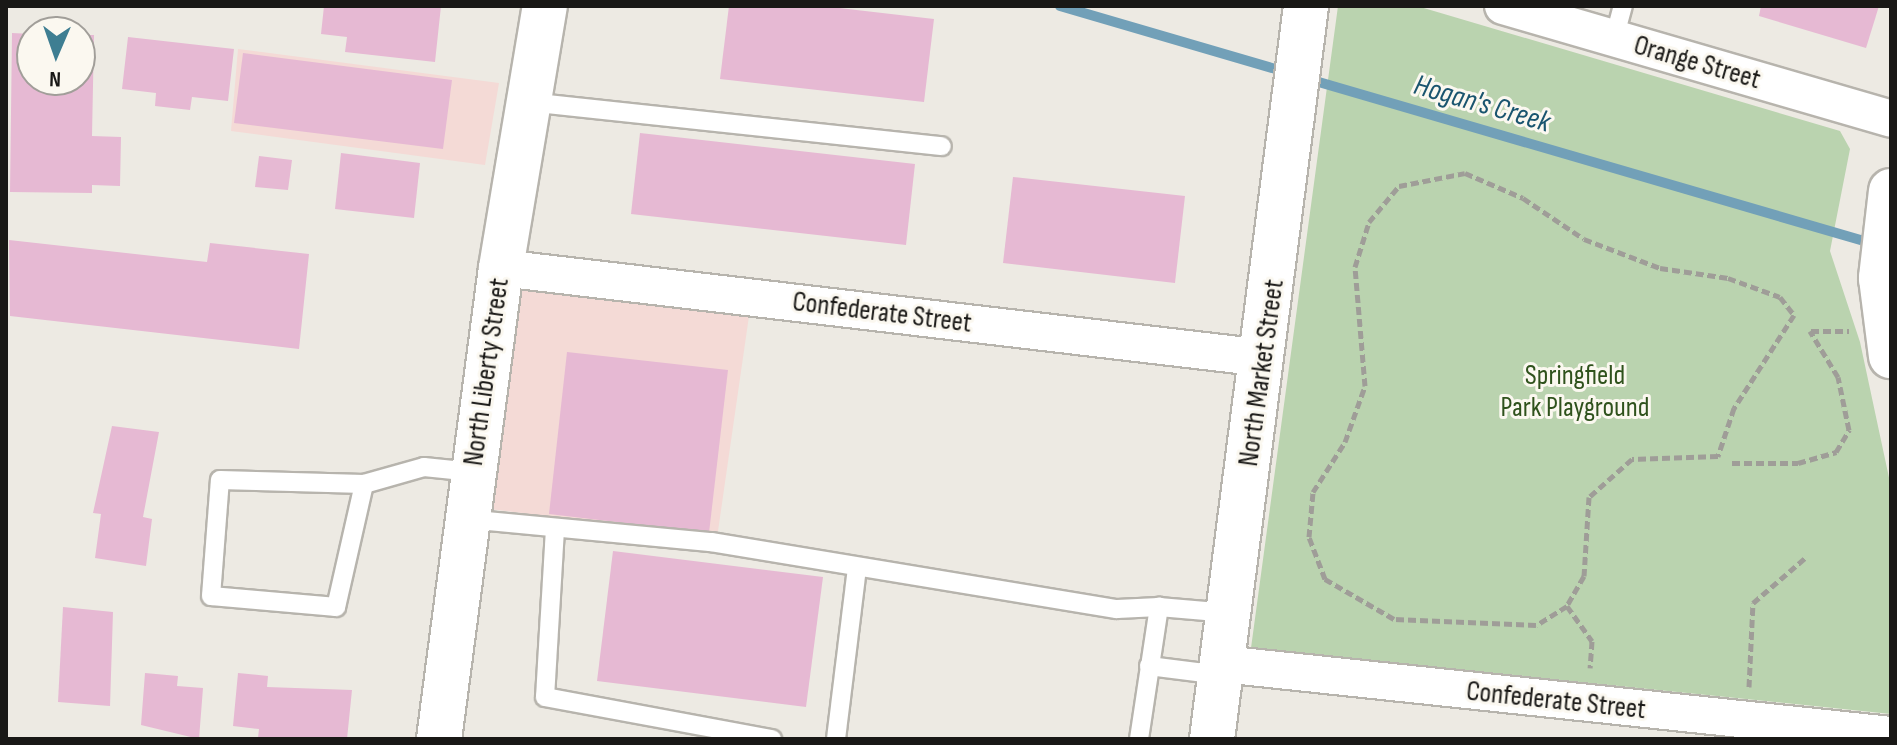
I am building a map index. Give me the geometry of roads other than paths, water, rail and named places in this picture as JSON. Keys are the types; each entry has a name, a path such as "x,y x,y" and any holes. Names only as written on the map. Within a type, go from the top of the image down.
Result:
{"street":[{"name":"North Liberty Street","path":"439,739 501,268 545,6"},
{"name":"North Market Street","path":"1212,739 1264,358 1306,6"},
{"name":"Orange Street","path":"1503,6 1619,22 1891,119"},
{"path":"1874,344 1888,206"},
{"name":"Confederate Street","path":"501,268 1264,358"},
{"name":"Confederate Street","path":"1221,669 1891,735"}],"lane":[{"path":"528,102 942,146"},
{"path":"364,484 336,607 211,596 220,480 364,484 424,467 473,472"},
{"path":"466,519 711,542 1117,609 1159,607 1229,613"},
{"path":"555,529 545,697 772,739"},
{"path":"836,739 857,567"},
{"path":"1139,739 1159,607"},
{"path":"1149,666 1221,669"}],"waterway":[{"name":"Hogan's Creek","path":"1060,6 1286,72"},
{"name":"Hogan's Creek","path":"1305,78 1874,244"}],"park label":[{"name":"Springfield Park Playground","path":"1575,392"}]}
